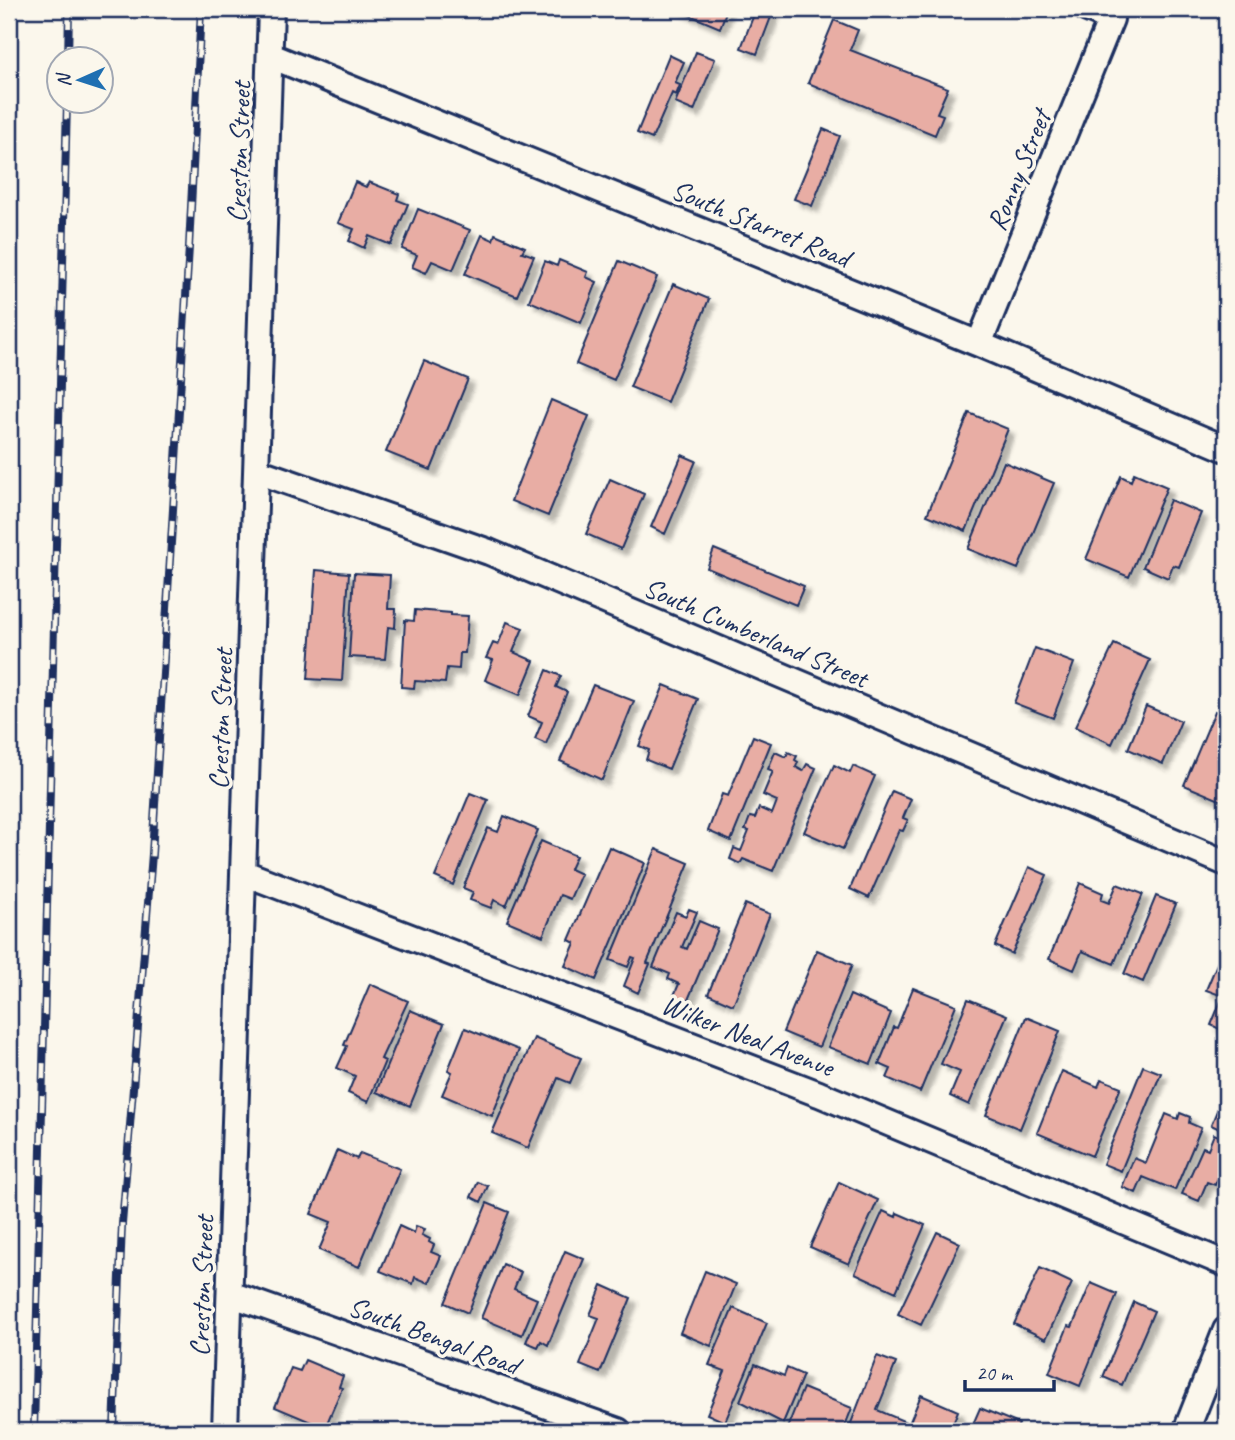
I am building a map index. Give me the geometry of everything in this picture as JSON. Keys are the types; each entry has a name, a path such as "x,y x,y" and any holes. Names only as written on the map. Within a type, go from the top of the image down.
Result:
{"street":[{"name":"Creston Street","path":"225,1431 271,9"},
{"name":"Ronny Street","path":"979,344 1111,19 1087,9"},
{"name":"South Starret Road","path":"271,57 979,344 1226,449"},
{"name":"South Cumberland Street","path":"257,471 489,552 1226,863"},
{"name":"Wilker Neal Avenue","path":"244,873 819,1094 1226,1264"},
{"name":"South Bengal Road","path":"230,1294 618,1431"},
{"path":"1186,1431 1226,1330"}],"building":[{"path":"675,9 727,9 720,28"},
{"path":"756,9 774,9 757,54 741,48"},
{"path":"834,20 858,30 850,50 948,88 937,113 943,115 935,135 808,83"},
{"path":"696,52 715,59 694,111 675,103"},
{"path":"669,55 684,62 675,83 680,85 676,95 672,93 652,139 637,133"},
{"path":"823,129 840,136 812,206 794,199"},
{"path":"355,182 366,187 369,182 399,194 397,200 408,204 391,245 369,236 364,248 349,241 354,229 338,223"},
{"path":"418,209 470,230 453,270 432,261 426,273 412,267 417,255 402,249"},
{"path":"495,234 525,247 522,252 534,256 517,296 465,274 482,235 493,240"},
{"path":"559,260 588,272 586,277 597,282 581,323 529,301 545,261 557,266"},
{"path":"619,261 657,277 614,380 576,364"},
{"path":"673,284 709,299 667,402 630,387"},
{"path":"424,361 468,379 431,470 386,452"},
{"path":"551,400 589,416 548,516 511,501"},
{"path":"969,413 1008,429 966,531 927,515"},
{"path":"682,455 696,461 665,534 651,527"},
{"path":"1004,462 1054,483 1018,569 968,549"},
{"path":"1134,473 1167,487 1129,577 1086,559 1121,476 1131,481"},
{"path":"610,479 644,494 621,549 586,534"},
{"path":"1170,500 1201,513 1179,567 1173,565 1168,578 1143,567"},
{"path":"714,549 804,586 796,605 707,568"},
{"path":"316,570 349,573 342,681 308,679"},
{"path":"354,573 390,575 388,609 396,609 395,628 388,627 385,659 349,657"},
{"path":"415,610 468,616 465,653 460,653 459,669 447,668 445,683 415,681 414,688 401,687 405,620 414,621"},
{"path":"507,622 523,628 513,652 534,661 520,695 485,680 493,660 486,658 493,643 498,645"},
{"path":"1114,644 1150,660 1112,744 1075,727"},
{"path":"1035,648 1074,663 1053,718 1014,703"},
{"path":"547,670 561,676 556,687 567,692 546,744 535,739 542,722 528,716"},
{"path":"593,685 634,701 602,780 560,761"},
{"path":"664,685 698,699 669,769 646,760 649,750 639,746"},
{"path":"1146,706 1181,721 1163,764 1128,749"},
{"path":"1215,711 1226,716 1226,790 1222,801 1184,785"},
{"path":"753,736 771,743 731,841 708,831 722,794 728,796"},
{"path":"775,752 786,757 788,752 797,756 796,767 803,771 807,764 816,768 773,871 743,859 740,864 730,859 734,848 741,851 749,831 745,830 750,817 755,818 759,808 772,814 777,801 763,795 773,771 768,769"},
{"path":"834,765 850,773 853,766 875,776 843,849 804,832"},
{"path":"892,791 911,799 903,818 908,820 903,831 899,830 869,898 850,889"},
{"path":"470,793 488,800 453,885 435,877"},
{"path":"504,816 538,830 506,906 494,900 491,908 470,900 473,892 463,888 488,828 498,832"},
{"path":"541,841 576,856 570,869 581,874 570,899 560,895 543,936 507,921"},
{"path":"609,847 645,863 596,980 565,966 575,943 569,940"},
{"path":"656,849 689,863 647,963 650,964 638,993 624,986 635,958 632,957 628,967 610,960"},
{"path":"1029,867 1047,875 1012,954 995,946"},
{"path":"1080,883 1103,893 1101,900 1109,903 1117,884 1143,894 1114,964 1082,951 1074,970 1049,959"},
{"path":"1156,896 1176,904 1143,982 1124,974"},
{"path":"745,904 770,914 733,1005 708,994"},
{"path":"689,909 697,912 682,947 687,949 699,921 718,929 685,1007 671,1002 679,984 668,979 670,974 653,967 676,912 686,916"},
{"path":"817,950 852,965 819,1047 783,1032"},
{"path":"1222,952 1226,953 1226,1032 1211,1025 1223,996 1206,990"},
{"path":"370,984 408,1001 381,1059 385,1061 368,1102 348,1093 355,1076 337,1068"},
{"path":"913,988 956,1005 920,1092 887,1078 891,1069 879,1064"},
{"path":"850,995 891,1013 871,1064 828,1047"},
{"path":"968,999 1007,1015 969,1105 950,1096 960,1072 941,1064"},
{"path":"410,1010 444,1024 410,1106 376,1092"},
{"path":"1026,1017 1060,1031 1020,1129 986,1115"},
{"path":"465,1028 519,1050 492,1116 442,1095 452,1072 448,1070"},
{"path":"534,1038 581,1058 570,1083 558,1078 528,1148 492,1133"},
{"path":"1143,1066 1161,1073 1121,1171 1103,1164"},
{"path":"1062,1071 1098,1087 1101,1079 1121,1087 1092,1156 1037,1133"},
{"path":"1226,1089 1226,1184 1217,1180 1215,1185 1207,1182 1199,1201 1182,1194 1203,1147 1208,1149 1214,1134 1221,1137 1224,1131 1211,1125"},
{"path":"1180,1113 1190,1117 1189,1123 1201,1128 1175,1190 1143,1177 1136,1193 1122,1187 1134,1158 1146,1163 1166,1114 1178,1119"},
{"path":"337,1150 357,1159 360,1153 400,1169 359,1267 319,1250 331,1222 311,1214"},
{"path":"478,1182 488,1186 481,1202 471,1197"},
{"path":"839,1182 878,1200 849,1264 810,1247"},
{"path":"487,1203 509,1212 468,1313 445,1303"},
{"path":"883,1211 896,1217 897,1213 925,1225 896,1292 855,1273"},
{"path":"399,1226 414,1233 416,1226 425,1229 422,1235 434,1245 431,1252 441,1256 429,1283 415,1277 413,1284 380,1271"},
{"path":"937,1232 960,1243 921,1325 898,1314"},
{"path":"565,1251 584,1259 548,1345 541,1341 538,1347 526,1342"},
{"path":"503,1264 521,1272 514,1289 537,1299 522,1335 481,1318"},
{"path":"1040,1268 1072,1283 1046,1339 1014,1324"},
{"path":"705,1271 736,1284 711,1346 680,1333"},
{"path":"1091,1283 1117,1294 1080,1386 1049,1373 1068,1326 1072,1327"},
{"path":"602,1285 631,1298 600,1373 580,1365 599,1318 590,1315"},
{"path":"1134,1302 1154,1311 1122,1385 1103,1377"},
{"path":"733,1308 767,1323 725,1422 707,1414 725,1371 709,1365"},
{"path":"877,1356 896,1363 877,1410 906,1422 902,1431 848,1431"},
{"path":"305,1360 343,1376 339,1387 342,1388 325,1428 275,1407 291,1368 300,1371"},
{"path":"755,1364 784,1376 787,1368 803,1375 783,1423 740,1401"},
{"path":"803,1388 852,1408 843,1431 786,1431"},
{"path":"921,1395 958,1411 951,1428 959,1431 906,1431"},
{"path":"980,1408 1019,1424 1016,1431 970,1431"}],"railway":[{"path":"68,46 69,9"},
{"path":"114,1431 122,1224 152,854 201,9"},
{"path":"34,1431 67,116"}]}
